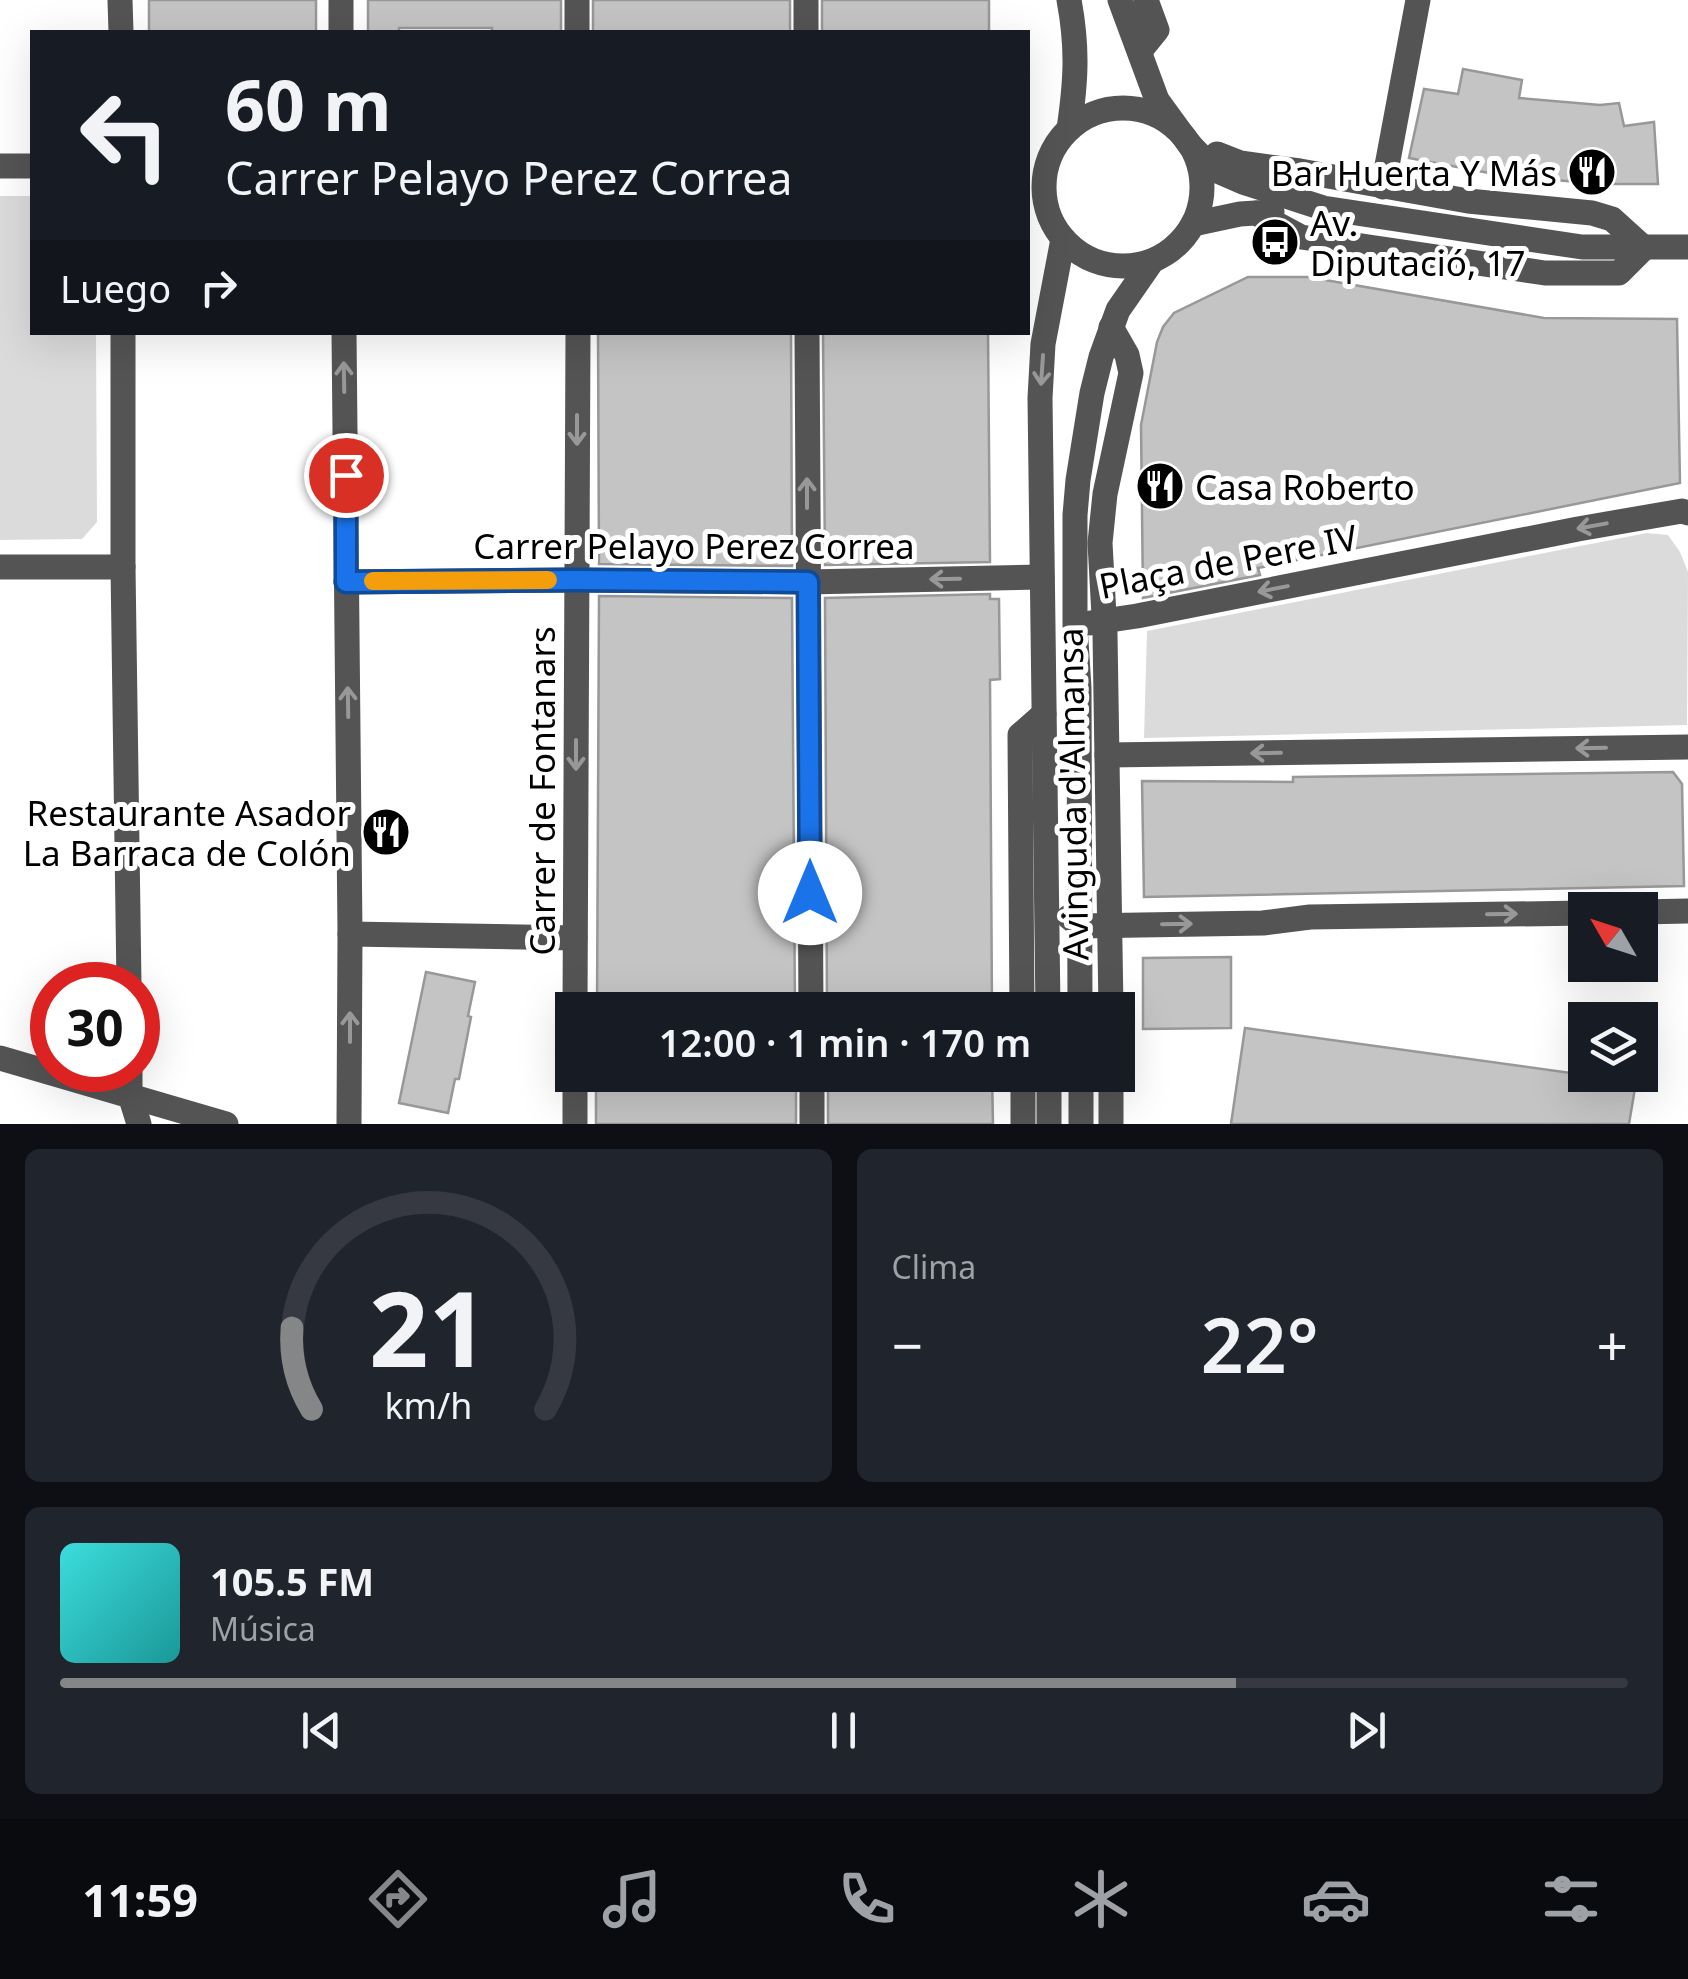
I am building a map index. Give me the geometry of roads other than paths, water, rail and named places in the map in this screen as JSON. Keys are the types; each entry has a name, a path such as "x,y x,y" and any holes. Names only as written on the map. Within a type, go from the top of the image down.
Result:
{"street":[{"path":"120,0 121,30"},
{"path":"342,0 342,30"},
{"path":"577,0 578,30"},
{"path":"806,0 806,30"},
{"path":"1070,0 1077,76 1070,128"},
{"path":"1120,0 1157,100 1189,144 1198,162 1200,204 1182,239 1152,261 1128,266 1105,264 1082,255 1063,239 1051,221 1044,200 1039,156 1070,128 1093,114 1119,108 1146,111 1170,124 1189,144 1213,169 1323,208 1582,248 1679,248"},
{"path":"1140,51 1156,30 1146,0"},
{"path":"1382,187 1418,0"},
{"path":"1189,144 1240,163 1382,187 1498,205 1592,212 1612,218 1644,248"},
{"path":"0,166 30,166"},
{"path":"1193,224 1256,213 1323,208"},
{"path":"1256,213 1301,237 1545,272 1620,274 1644,248"},
{"name":"Avinguda d'Almansa","path":"1048,992 1040,398 1052,289 1063,239"},
{"name":"Avinguda d'Almansa","path":"1080,992 1079,688 1075,625 1078,480 1100,357 1118,310 1152,261"},
{"name":"Avinguda d'Almansa","path":"1110,992 1105,620 1100,543 1105,494 1131,373 1112,327"},
{"path":"123,335 129,962"},
{"path":"344,335 349,1124"},
{"name":"Carrer de Fontanars","path":"575,992 578,335"},
{"path":"807,335 811,992"},
{"name":"Plaça de Pere IV","path":"1075,625 1578,529 1688,513"},
{"path":"0,568 123,567"},
{"name":"Carrer Pelayo Perez Correa","path":"346,582 808,582 1042,577"},
{"name":"Avinguda d'Almansa","path":"1075,625 1100,577"},
{"name":"Avinguda d'Almansa","path":"1022,992 1020,735 1044,714"},
{"path":"1046,742 1058,774 1061,909 1080,926 1568,912"},
{"path":"1107,755 1688,747"},
{"path":"1658,912 1688,911"},
{"path":"350,934 575,938"},
{"path":"0,1058 30,1064"},
{"path":"132,1092 139,1124"},
{"path":"151,1092 226,1124"},
{"path":"575,1092 575,1124"},
{"path":"812,1092 812,1124"},
{"path":"1023,1092 1024,1124"},
{"path":"1049,1092 1050,1124"},
{"path":"1080,1092 1081,1124"},
{"path":"1111,1092 1112,1124"}],"place":[{"name":"Bar Huerta Y Más","path":"1592,172"},
{"name":"Av. Diputació, 17","path":"1275,242"},
{"name":"Casa Roberto","path":"1160,486"},
{"name":"Restaurante Asador La Barraca de Colón","path":"386,832"}]}
